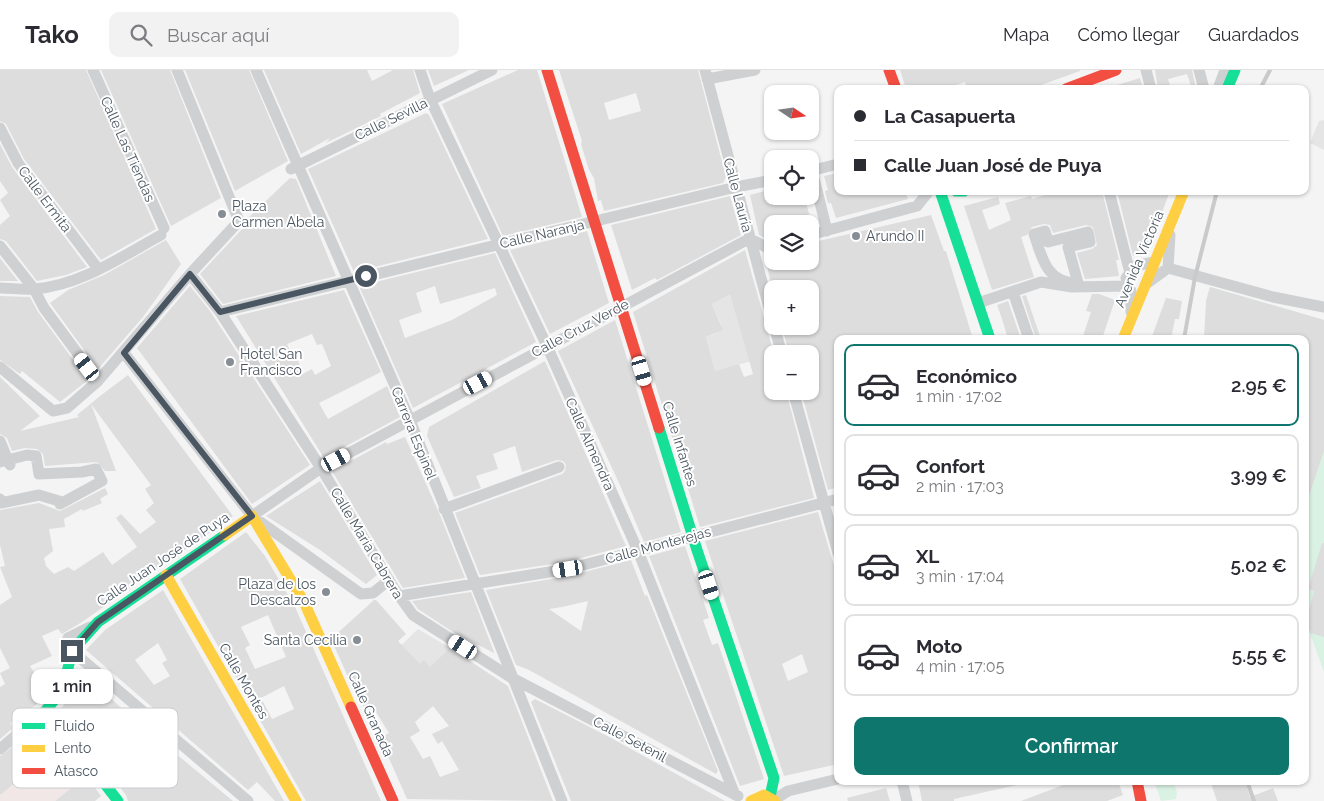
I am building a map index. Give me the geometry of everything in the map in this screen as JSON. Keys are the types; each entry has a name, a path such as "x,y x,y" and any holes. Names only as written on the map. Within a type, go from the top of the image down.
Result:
{"street":[{"name":"Calle Las Tiendas","path":"94,70 162,232 98,268"},
{"path":"0,367 53,411 67,408 98,381 124,353 190,274 239,220 227,195 177,70"},
{"name":"Carrera Espinel","path":"256,70 294,167 410,420 562,801"},
{"name":"Calle Almendra","path":"420,70 430,100 547,346 638,551 735,795"},
{"name":"Calle Sevilla","path":"294,167 492,70"},
{"name":"Calle Infantes","path":"547,70 693,535 774,778 773,799"},
{"path":"706,74 755,70"},
{"path":"889,70 895,85"},
{"path":"1077,85 1116,70"},
{"path":"1146,70 1150,85"},
{"path":"1199,70 1203,85"},
{"path":"1219,85 1225,70"},
{"path":"1229,85 1235,70"},
{"name":"Calle Lauría","path":"706,74 764,290"},
{"name":"Calle Ermita","path":"0,128 18,163 98,268"},
{"path":"819,169 834,165"},
{"name":"Calle Naranja","path":"220,312 347,280 764,182"},
{"path":"819,233 917,206 926,195"},
{"path":"941,195 989,335"},
{"path":"1110,195 1130,273"},
{"name":"Avenida Victoria","path":"1124,335 1182,195"},
{"path":"819,201 827,231"},
{"path":"1144,286 1168,268 1171,222"},
{"path":"1045,230 1048,242 1088,232 1090,242 1068,247 1078,282 1064,282 1049,272 1034,234 1045,230"},
{"path":"750,239 764,246"},
{"name":"Calle Cruz Verde","path":"410,420 750,239"},
{"path":"0,246 34,289 44,308 98,381"},
{"path":"1121,285 1135,266 1154,262"},
{"path":"0,288 34,289 70,282 98,268"},
{"path":"1168,268 1300,303 1324,307"},
{"name":"Calle María Cabrera","path":"190,274 220,312 322,468 389,580 413,615 512,678"},
{"path":"978,303 1041,282 1072,287 1112,288 1121,285 1128,286 1132,291 1128,324"},
{"path":"1014,292 1028,335"},
{"path":"1300,303 1324,298"},
{"path":"124,353 252,516 272,550 285,541"},
{"path":"795,400 834,539"},
{"name":"Calle Juan José de Puya","path":"49,708 63,689 72,651 98,622 322,468 410,420"},
{"path":"0,441 5,461 10,465 0,468"},
{"path":"0,500 1,503 39,495 59,501 60,504 102,481 96,468 82,472 39,474 36,456 27,455 5,461"},
{"path":"444,509 559,467"},
{"name":"Calle Monterejas","path":"399,596 568,569 693,535 834,500"},
{"path":"252,516 361,594 373,593 389,580"},
{"name":"Calle Granada","path":"272,550 304,602 393,801"},
{"name":"Calle Montes","path":"166,575 296,801"},
{"path":"68,638 98,622"},
{"path":"72,651 139,708"},
{"name":"Calle Setenil","path":"512,678 747,801"},
{"path":"0,749 12,739"},
{"path":"178,741 248,801"},
{"path":"752,801 759,796 773,799 788,791 834,780"},
{"path":"903,785 907,801"},
{"path":"1138,785 1141,801"},
{"path":"1139,785 1149,801"},
{"path":"108,788 118,801"}],"shaded area":[{"path":"1324,120 1324,150 1310,143 1319,121"},
{"path":"753,279 763,313 742,322 752,361 715,371 706,337 717,333 715,327 721,324 712,304 741,284"},
{"path":"418,629 450,648 434,674 380,666"},
{"path":"12,750 12,788 71,788 55,801 0,801 0,760"}],"green space":[{"path":"1210,287 1324,320 1324,672 1309,631 1309,335 1295,335 1206,301"},
{"path":"1155,785 1174,785 1177,792 1176,799 1161,801"}],"building":[{"path":"0,70 86,70 156,229 101,260 24,159 6,124 0,121"},
{"path":"101,70 170,70 221,198 171,226"},
{"path":"185,70 249,70 288,161 235,191"},
{"path":"264,70 367,70 372,81 393,70 413,70 420,93 380,114 381,116 326,143 330,138 301,154"},
{"path":"428,70 469,70 434,86"},
{"path":"518,70 537,70 582,217 503,236 442,104"},
{"path":"559,70 698,70 726,177 723,183 604,211 601,200 598,201 594,178 589,170 581,144 582,141","holes":["636,93 641,111 609,120 604,103"]},
{"path":"900,70 1080,70 1041,85 966,85 965,82 956,85 905,85"},
{"path":"1155,70 1192,70 1195,85 1191,85 1187,74 1168,79 1170,85 1157,85"},
{"path":"1140,78 1142,85 1117,85"},
{"path":"426,113 429,115 488,239 354,272 308,169"},
{"path":"0,144 12,167 87,267 66,275 37,281 6,241 0,239 0,225 10,216 0,200 8,193 0,181"},
{"path":"834,174 834,195 906,195 908,199 836,218 831,203 828,203 825,191 828,190 824,176"},
{"path":"290,178 296,179 336,276 223,304 200,274 245,226 246,220"},
{"path":"764,191 764,205 807,205 809,215 764,215 763,237 759,235 750,195"},
{"path":"1045,195 1103,195 1119,260 1116,260 1119,276 1085,279 1077,253 1092,249 1097,245 1093,227 1086,225 1053,233 1050,225 1044,224 1032,227 1027,235 1021,237 1034,277 992,290 964,206 998,197 1000,204 982,210 989,230 1011,220 1005,203 1031,196 1032,199"},
{"path":"1118,195 1169,195 1147,253 1133,256"},
{"path":"730,196 741,235 657,280 655,278 632,290 611,225"},
{"path":"931,215 944,251 946,251 972,335 834,335 834,488 828,490 803,400 819,400 819,345 787,345 784,335 819,335 819,280 770,280 768,270 819,270 819,241"},
{"path":"587,231 609,303 550,334 510,250"},
{"path":"166,240 181,264 143,317 98,369 50,303 68,290 104,275"},
{"path":"745,250 764,318 764,335 769,335 771,345 764,345 764,400 788,400 814,498 700,527 633,312","holes":["730,294 753,374 744,377 739,364 715,371 706,337 723,330 712,304"]},
{"path":"495,253 536,342 413,408 359,286","holes":["435,286 440,304 495,288 497,295 452,320 405,338 399,320 422,312 416,293"]},
{"path":"0,258 18,281 0,281"},
{"path":"190,286 210,311 310,465 252,504 137,348"},
{"path":"1210,287 1324,320 1324,451 1309,496 1309,335 1204,335 1206,301"},
{"path":"344,290 381,372 319,403 328,419 387,386 400,417 324,458 236,316","holes":["312,334 317,345 322,344 331,366 315,375 312,369 303,374 297,358 293,358 287,344"]},
{"path":"1092,294 1099,294 1115,300 1103,335 1083,335 1091,312 1086,311"},
{"path":"1026,295 1040,335 1035,335 1022,296"},
{"path":"0,296 30,297 38,312 88,380 60,402 22,371 20,374 0,360"},
{"path":"1166,298 1182,301 1179,319 1175,319 1172,335 1152,335"},
{"path":"1008,301 1020,335 1007,335 997,305"},
{"path":"615,320 681,532 644,542 558,351"},
{"path":"545,361 626,546 566,562 480,575 455,513 562,474 565,471 566,465 563,461 557,460 522,472 515,446 493,454 498,469 476,476 481,488 454,497 427,436 429,427"},
{"path":"128,375 233,516 82,622 62,634 58,629 42,636 52,656 30,666 47,693 32,708 12,708 12,722 10,723 12,729 0,739 0,687 5,684 0,673 10,668 0,648 0,605 12,597 0,567 5,566 0,545 0,510 39,503 60,511 105,488 108,494 100,499 102,503 83,511 82,509 64,519 65,527 49,529 53,551 44,558 46,566 54,574 68,567 74,571 103,552 112,565 137,547 116,518 121,514 140,534 156,522 146,510 154,503 145,489 151,485 91,404 116,471 105,471 97,462 45,466 43,454 37,449 25,448 12,451 7,438 0,434 0,377 40,416 20,431 79,417 77,415 100,396"},
{"path":"405,437 440,515 465,578 403,588 332,471 386,442 387,444"},
{"path":"320,481 377,575 366,584 320,550 266,516"},
{"path":"818,512 834,566 834,765 784,776 705,541","holes":["802,654 808,672 788,681 782,664"]},
{"path":"246,532 265,556 295,607 381,801 306,801 180,579","holes":["268,615 286,657 255,669 245,648 250,645 241,627","284,686 294,709 272,719 261,698"]},
{"path":"1322,543 1324,543 1324,637 1311,633 1309,629 1309,610 1314,591 1309,589"},
{"path":"685,546 709,618 703,620 712,645 718,643 764,779 740,786 649,556"},
{"path":"631,560 718,771 716,774 529,670 516,665 486,590 569,576","holes":["588,601 581,631 549,609"]},
{"path":"163,590 284,801 275,801 257,782 248,790 178,730 178,708 153,708 86,650 105,630","holes":["158,643 167,660 162,663 170,676 154,685 135,660"]},
{"path":"471,592 494,653 453,632 418,609 412,601"},
{"path":"376,600 406,634 398,641 420,664 424,660 430,667 450,648 508,686 553,801 407,799 380,738 389,733 376,712 369,716 354,690 331,639","holes":["433,706 449,726 432,734 438,744 442,741 459,770 440,777 430,756 423,759 410,737 420,731 415,722"]},
{"path":"89,679 122,708 61,708"},
{"path":"535,699 613,739 725,801 571,801 531,702"},
{"path":"12,747 12,785 0,795 0,756"},
{"path":"178,756 233,801 128,801 121,788 178,788"},
{"path":"919,785 1017,785 954,799 954,801 922,801"},
{"path":"1063,785 1119,785 1123,795 1107,801 1021,801"},
{"path":"1211,785 1246,785 1250,797 1273,788 1278,801 1217,801"},
{"path":"71,788 95,788 101,796 95,801 55,801"},
{"path":"886,788 890,801 848,801 847,798"}],"railway":[{"path":"1262,85 1270,70"},
{"path":"1185,335 1195,277 1216,195"},
{"path":"1248,785 1254,801"}],"traffic: fast":[{"path":"1229,85 1235,70"},
{"path":"941,195 989,335"},
{"path":"659,428 697,550 774,778 770,797"},
{"path":"48,708 63,689 72,651 98,622 225,535"},
{"path":"108,788 118,801"}],"traffic: slow":[{"path":"1125,335 1182,195"},
{"path":"225,535 252,516 304,602 351,707"},
{"path":"166,575 296,801"},
{"path":"751,801 764,795 775,801"}],"traffic: jam":[{"path":"547,70 659,428"},
{"path":"889,70 895,85"},
{"path":"1077,85 1116,70"},
{"path":"351,707 393,801"},
{"path":"1138,785 1141,801"}],"place":[{"name":"Plaza Carmen Abela","path":"222,214"},
{"name":"Arundo II","path":"856,236"},
{"name":"Hotel San Francisco","path":"230,362"},
{"name":"Plaza de los Descalzos","path":"326,592"},
{"name":"Santa Cecilia","path":"357,640"}],"route":[{"path":"72,651 98,622 252,516 124,353 190,274 220,312 366,276"}]}
